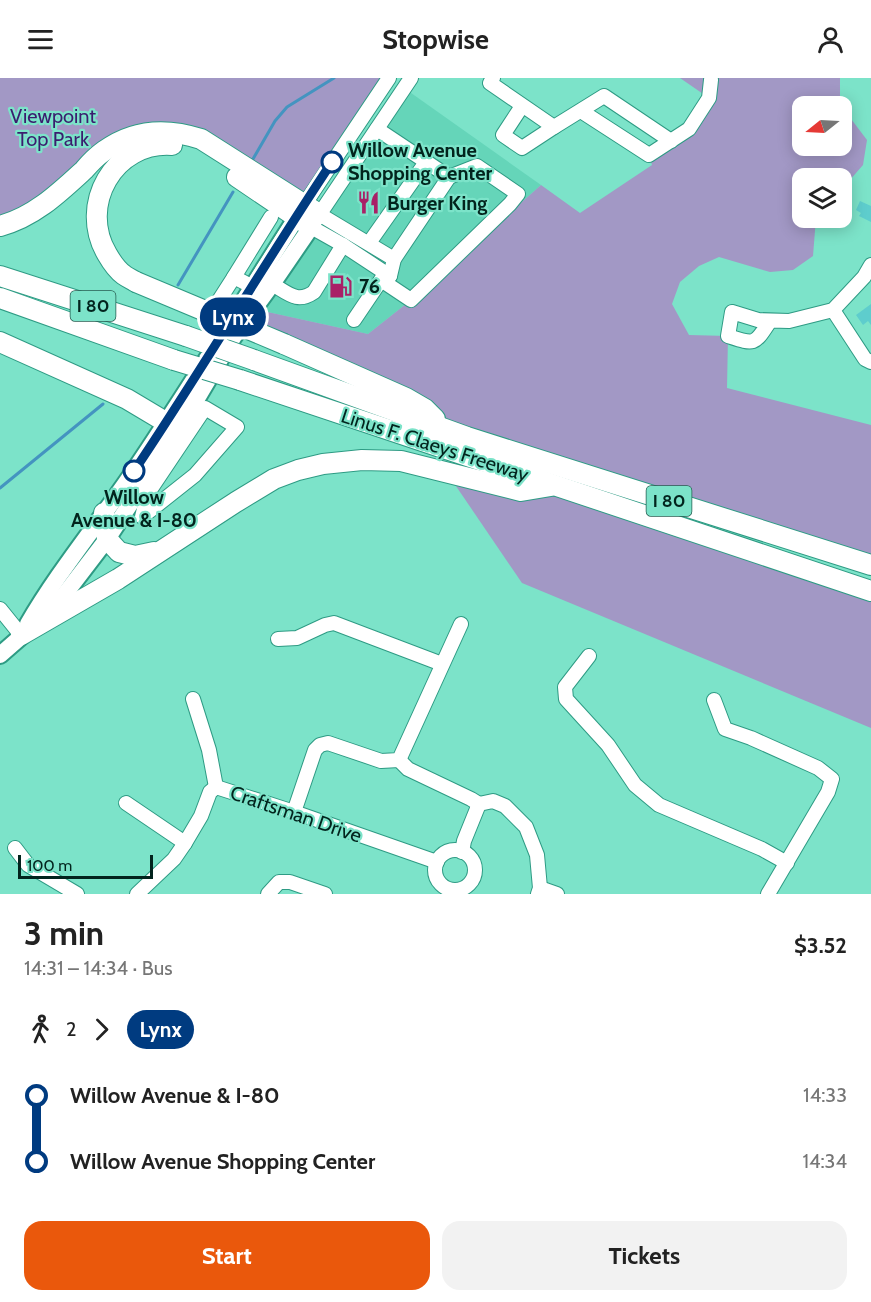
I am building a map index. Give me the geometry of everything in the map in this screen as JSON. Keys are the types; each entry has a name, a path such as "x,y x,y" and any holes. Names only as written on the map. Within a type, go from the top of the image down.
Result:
{"highway":[{"path":"0,226 32,213 53,199 104,151 123,140 143,133 164,131 183,133 201,139 308,215"},
{"path":"308,215 204,155 183,145 166,144 147,147 132,153 116,166 99,196 96,214 102,246 123,275 406,398 425,409 446,429"},
{"name":"Linus F. Claeys Freeway","path":"0,276 186,336 466,437 871,565"},
{"name":"Linus F. Claeys Freeway","path":"0,298 174,360 871,591"},
{"path":"0,342 127,399 172,426"},
{"path":"21,635 118,579 274,479 298,470 323,464 362,460 401,461 521,491 557,486"},
{"path":"116,506 107,538 119,552 135,556 162,549"}],"main road":[{"path":"21,635 42,600 116,506 272,284 308,215"},
{"path":"172,426 253,287 308,215"},
{"path":"0,656 55,607 107,538"}],"street":[{"path":"308,215 389,78"},
{"path":"308,215 377,129 411,78"},
{"path":"491,80 522,106 554,127"},
{"path":"580,111 649,155 689,129 709,98 711,80"},
{"path":"522,106 503,135 522,148 604,96 671,141"},
{"path":"377,129 449,177"},
{"path":"369,243 426,162"},
{"path":"308,215 386,278 411,300 518,194 477,166 449,177 394,260 386,278 354,320"},
{"path":"308,215 369,243 394,260"},
{"path":"216,305 272,217"},
{"path":"272,284 295,298 306,297 314,292 343,245"},
{"path":"770,321 789,321 833,310 864,278 871,265"},
{"path":"234,278 253,287"},
{"path":"833,310 865,359 871,362"},
{"path":"205,408 237,427 195,475 142,517 148,494 205,408"},
{"path":"116,506 142,517"},
{"path":"0,609 21,635"},
{"path":"278,639 297,638 334,623 442,664"},
{"path":"399,760 461,624"},
{"path":"589,656 565,687 566,699 608,745 635,785 659,805 762,849 787,863"},
{"path":"193,699 216,787"},
{"path":"714,700 725,729 819,768 832,779 828,792 768,894"},
{"path":"294,812 315,750 320,745 328,743 381,761 399,760 408,769 479,804 494,801 505,806 526,827 537,855 539,891 557,894"},
{"name":"Craftsman Drive","path":"137,894 174,859 201,816 210,792 216,787 437,862"},
{"path":"126,802 185,843"},
{"path":"462,852 479,804"},
{"path":"15,848 28,865 76,894"},
{"path":"449,851 462,852 473,863 473,878 463,888 447,891 437,879 435,869 437,862 449,851"},
{"path":"268,894 279,882 291,882 326,894"}],"shaded area":[{"path":"404,88 541,185 411,300 368,334 254,309"}],"green space":[{"name":"Viewpoint Top Park","path":"0,78 389,78 304,204 209,144 143,133 0,226"},
{"path":"680,78 840,78 840,96 792,96 792,156 852,156 852,120 867,140 863,165 852,178 852,168 792,168 792,228 815,228 813,256 793,270 770,272 719,257 699,266 680,282 672,304 689,335 728,336 727,388 871,425 871,565 467,437 241,327 254,309 368,334 411,300 541,185 580,213 652,165 649,155 689,129 709,98"},
{"path":"443,467 559,485 871,592 871,728 522,583"}],"building":[{"path":"860,201 871,206 871,222 859,216 861,213 856,210"},
{"path":"871,304 871,325 868,321 863,325 856,315"}],"waterway":[{"path":"253,159 275,121 287,107 334,78"},
{"path":"178,285 233,192"},
{"path":"0,488 103,404"}],"bus line":[{"name":"Lynx","path":"134,471 332,162"}],"place":[{"name":"Willow Avenue Shopping Center","path":"332,162"},
{"name":"Burger King","path":"369,203"},
{"name":"76","path":"341,286"},
{"name":"Willow Avenue & I-80","path":"134,471"}]}
